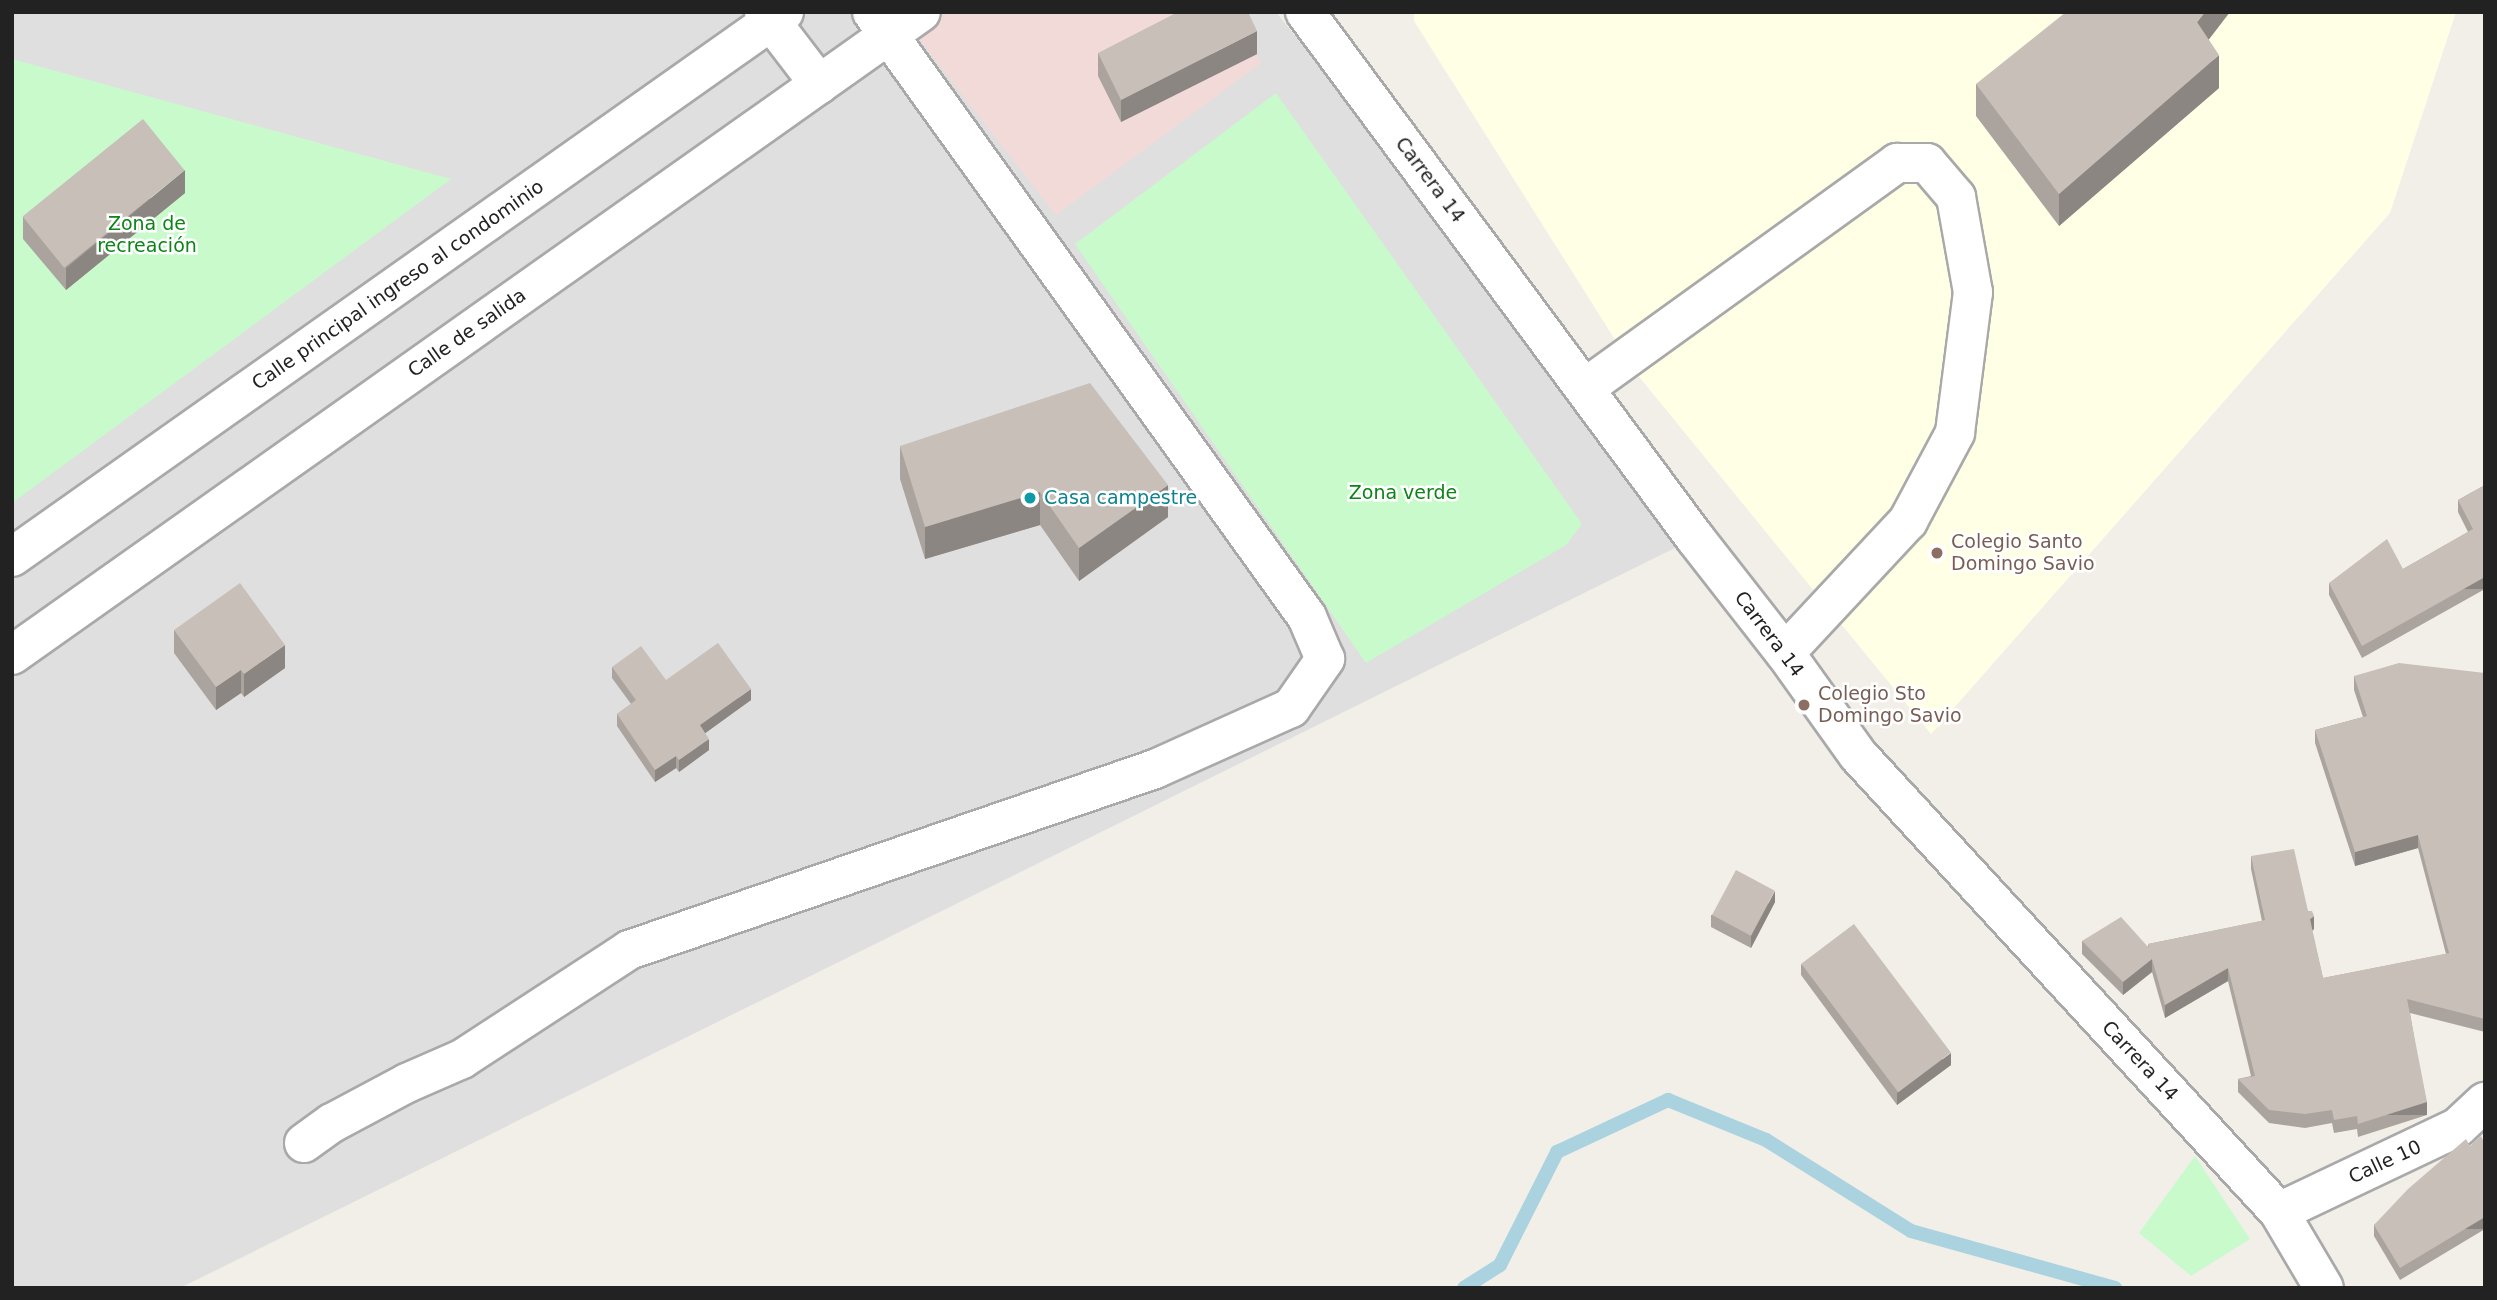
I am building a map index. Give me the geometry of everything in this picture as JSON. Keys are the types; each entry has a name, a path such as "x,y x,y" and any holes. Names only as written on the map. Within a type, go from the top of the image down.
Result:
{"street":[{"name":"Calle de salida","path":"12,654 819,84 881,23 921,12"},
{"name":"Carrera 14","path":"1305,12 1331,29 1585,388 1785,653 1858,755 2279,1212 2324,1288"},
{"path":"773,15 819,84"},
{"name":"Calle principal ingreso al condominio","path":"12,557 773,15"},
{"path":"304,1143 332,1123 407,1083 463,1059 629,950 1154,769 1290,708 1325,659 1307,617 881,23"},
{"path":"1585,388 1897,163 1927,163 1956,197 1973,292 1955,433 1908,521 1785,653"},
{"name":"Calle 10","path":"2279,1212 2458,1127 2485,1102"}],"shaded area":[{"path":"12,12 1276,12 1695,538 180,1288 12,1288"},
{"path":"944,12 1236,12 1261,63 1056,215 916,35"},
{"name":"Colegio Santo Domingo Savio","path":"1414,12 2456,12 2390,213 1931,734 1636,373 1414,21"}],"green space":[{"name":"Zona de recreación","path":"12,59 451,179 12,503"},
{"name":"Zona verde","path":"1276,93 1582,524 1566,545 1366,663 1075,244"},
{"path":"2195,1156 2250,1239 2191,1276 2139,1233"}],"building":[{"path":"1178,12 1248,12 1257,31 1121,100 1098,53"},
{"path":"2066,12 2205,12 2197,22 2219,55 2059,194 1976,84"},
{"path":"143,119 185,170 64,268 23,217"},
{"name":"Casa campestre","path":"1090,383 1168,485 1079,548 1040,492 925,527 900,446"},
{"path":"2485,485 2485,577 2362,646 2329,583 2387,539 2403,569 2473,529 2458,500"},
{"path":"240,583 285,645 244,674 241,670 216,687 174,630"},
{"path":"718,643 751,689 700,725 709,739 679,760 676,756 655,770 617,714 636,700 612,667 641,646 666,680"},
{"path":"2399,663 2485,673 2485,1019 2407,999 2427,1102 2358,1124 2357,1116 2334,1120 2332,1110 2305,1114 2269,1110 2238,1079 2255,1076 2228,968 2165,1005 2152,959 2123,982 2082,941 2121,917 2149,948 2148,944 2265,920 2251,856 2294,849 2308,911 2312,911 2314,916 2310,919 2323,978 2449,953 2418,835 2355,852 2315,730 2367,716 2354,676"},
{"path":"1736,870 1775,891 1751,936 1712,915"},
{"path":"1854,924 1951,1053 1898,1092 1801,964"},
{"path":"2481,1136 2485,1144 2485,1217 2400,1268 2374,1225 2408,1189 2466,1139 2470,1146"}],"waterway":[{"path":"1464,1288 1500,1265 1557,1152 1668,1100 1766,1140 1911,1231 2115,1288"}],"place":[{"name":"Casa campestre","path":"1030,498"},
{"name":"Colegio Santo Domingo Savio","path":"1937,553"},
{"name":"Colegio Sto Domingo Savio","path":"1804,705"}]}
